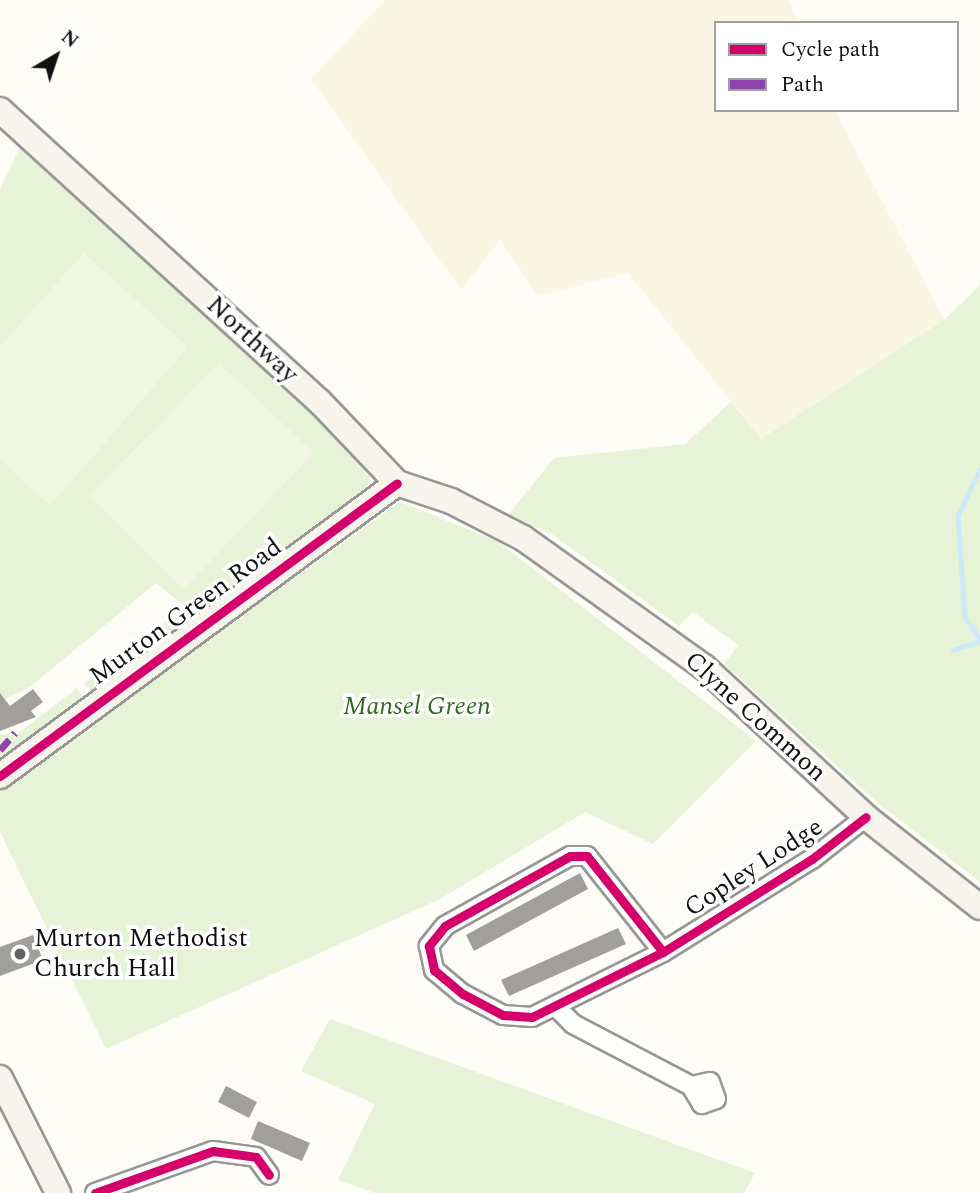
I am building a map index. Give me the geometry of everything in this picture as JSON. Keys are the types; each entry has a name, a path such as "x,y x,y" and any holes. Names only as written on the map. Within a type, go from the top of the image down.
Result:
{"main road":[{"name":"Northway","path":"0,110 319,401 397,483 451,501 523,538"},
{"name":"Murton Green Road","path":"0,776 397,483"},
{"name":"Clyne Common","path":"523,538 704,667 866,817 980,906"},
{"path":"0,1078 58,1193"}],"street":[{"name":"Copley Lodge","path":"663,951 587,856 570,856 445,926 429,946 434,970 503,1015 532,1017 663,951 812,859 866,817"},
{"path":"555,1006 573,1024 691,1086"},
{"path":"95,1193 213,1150 256,1157 269,1175"}],"shaded area":[{"path":"385,0 788,0 797,21 714,21 714,112 836,112 944,320 761,439 628,273 538,296 500,240 461,290 311,79"}],"green space":[{"path":"20,147 65,176 317,415 370,477 367,491 96,698 84,683 186,607 156,583 31,686 0,702 0,189"},
{"path":"84,253 188,347 50,506 0,459 0,346"},
{"path":"980,285 980,882 878,803 724,664 738,645 693,612 679,626 553,535 509,514 554,458 685,444 731,402 761,439 944,320"},
{"path":"219,363 314,453 184,589 89,496"},
{"name":"Mansel Green","path":"400,502 497,541 756,741 653,844 585,812 440,899 106,1049 0,832 0,789"},
{"path":"77,688 88,704 0,770 0,734 17,734"},
{"path":"330,1019 755,1173 744,1193 375,1193 338,1180 375,1104 301,1071"}],"building":[{"path":"33,689 43,702 31,711 36,717 0,731 0,693 10,706"},
{"path":"580,873 588,889 474,951 466,935"},
{"path":"618,928 626,944 509,996 501,980"},
{"name":"Murton Methodist Church Hall","path":"33,935 43,960 0,976 0,947"},
{"path":"226,1086 257,1102 249,1118 218,1102"},
{"path":"258,1121 310,1143 302,1161 251,1139"}],"waterway":[{"path":"980,470 958,516 965,616 980,639"},
{"path":"953,650 980,641"}],"marked path":[{"path":"0,750 15,733"}],"cycle path":[{"path":"0,776 397,483"},
{"path":"663,952 587,856 570,856 445,926 429,946 434,970 463,994 503,1015 532,1017 663,952 812,859 866,817"},
{"path":"95,1193 213,1151 256,1157 269,1175"}],"place":[{"name":"Murton Methodist Church Hall","path":"20,954"}]}
